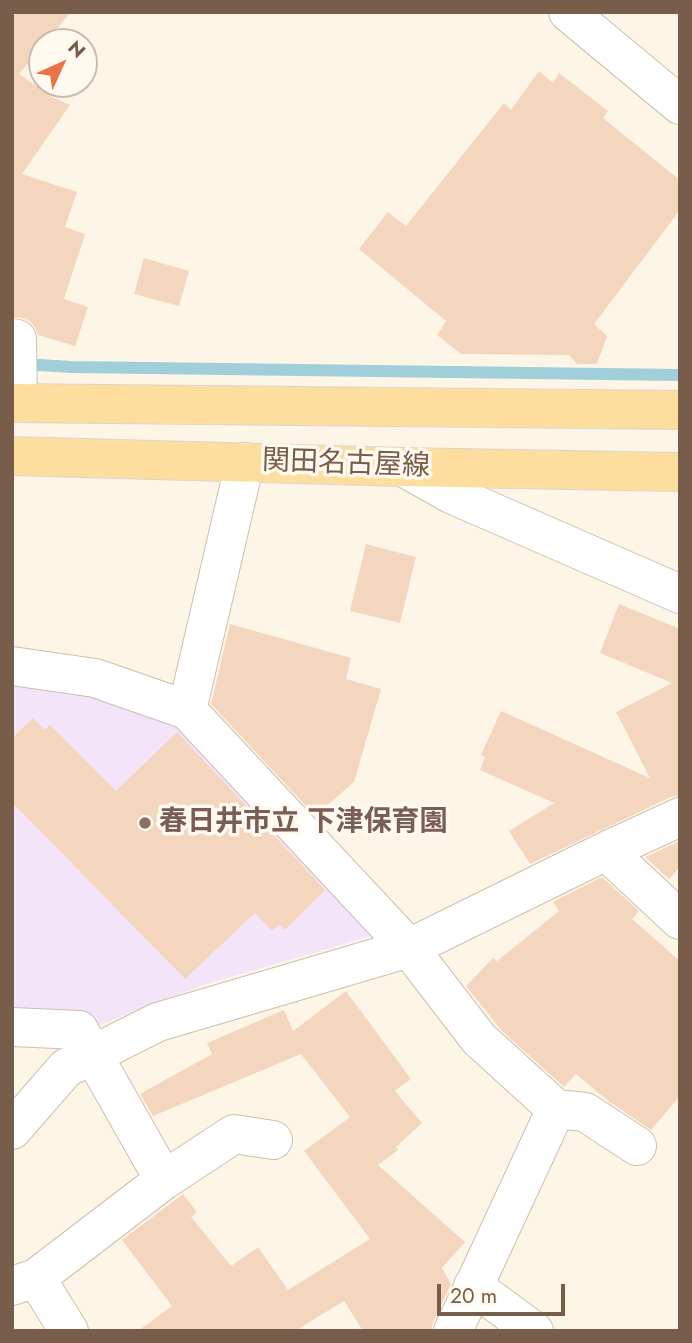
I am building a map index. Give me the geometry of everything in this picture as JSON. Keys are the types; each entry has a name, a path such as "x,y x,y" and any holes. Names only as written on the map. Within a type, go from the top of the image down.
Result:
{"main road":[{"name":"関田名古屋線","path":"15,403 680,410"},
{"name":"関田名古屋線","path":"12,456 680,472"}],"street":[{"path":"568,12 680,105"},
{"path":"12,338 17,339 15,403"},
{"path":"187,710 245,462"},
{"path":"403,467 452,494 680,594"},
{"path":"12,666 95,678 187,710 409,948 480,1039 556,1110 585,1112 637,1146"},
{"path":"12,1130 66,1068 158,1022 409,948 680,817"},
{"path":"606,851 680,920"},
{"path":"12,1027 79,1030 164,1180"},
{"path":"453,1331 556,1110"},
{"path":"69,1331 24,1282 164,1180 234,1134 273,1140"},
{"path":"473,1286 534,1331"}],"shaded area":[{"name":"春日井市立 下津保育園","path":"12,672 175,711 378,934 203,985 94,1027 12,1021"}],"building":[{"path":"12,12 71,12 58,28 28,28 28,63 19,74 28,80 28,98 54,98 70,105 22,174 77,192 65,227 85,234 64,299 88,307 75,346 38,335 30,321 12,317"},
{"path":"539,71 553,83 559,73 608,111 603,118 680,180 680,210 594,324 607,336 597,364 577,364 569,355 461,354 437,335 446,321 359,249 388,212 406,226 504,103 511,110"},
{"path":"144,258 189,271 179,306 134,294"},
{"path":"366,544 416,557 400,623 350,611"},
{"path":"619,604 680,629 680,796 671,797 530,864 509,831 554,803 480,770 485,757 481,755 501,711 650,778 616,712 672,683 600,653"},
{"path":"230,624 351,658 346,679 381,689 354,782 315,816 211,704"},
{"path":"33,718 45,730 50,725 116,791 177,732 325,890 285,930 279,924 272,931 255,913 185,979 12,802 12,738"},
{"path":"680,841 680,867 669,879 645,857"},
{"path":"602,877 639,911 632,919 680,961 680,1096 651,1130 607,1100 576,1074 564,1087 501,1030 466,986 493,958 497,961 559,911 553,902"},
{"path":"346,991 411,1079 395,1091 422,1123 396,1147 398,1150 378,1165 465,1242 442,1268 451,1284 431,1331 363,1331 344,1301 295,1331 138,1331 172,1306 122,1240 183,1194 197,1212 191,1217 231,1266 258,1247 288,1290 370,1239 304,1151 350,1117 301,1054 153,1116 140,1094 212,1054 207,1043 284,1010 293,1031"}],"waterway":[{"path":"22,364 72,367 680,375"}],"place":[{"name":"春日井市立 下津保育園","path":"145,823"}]}
